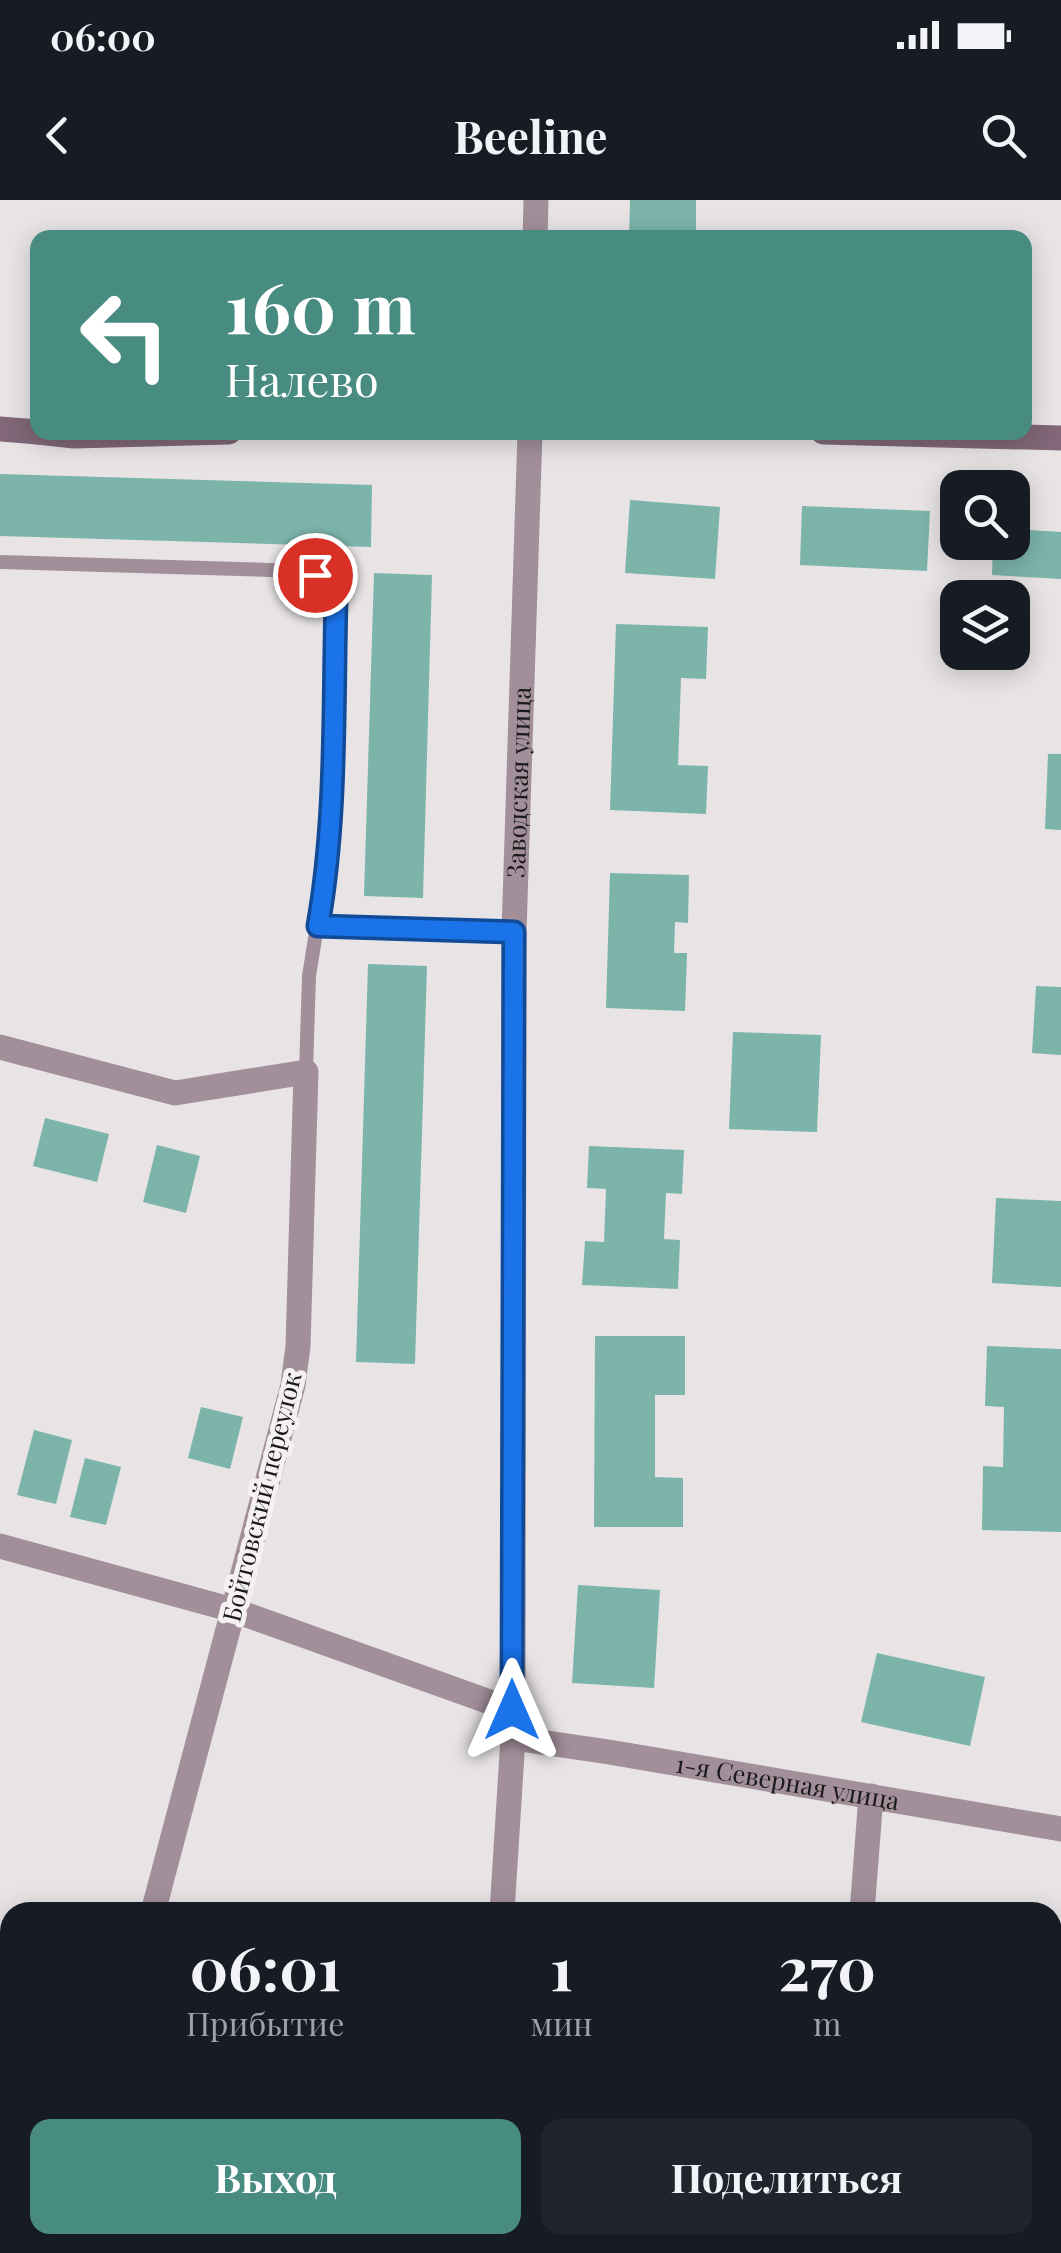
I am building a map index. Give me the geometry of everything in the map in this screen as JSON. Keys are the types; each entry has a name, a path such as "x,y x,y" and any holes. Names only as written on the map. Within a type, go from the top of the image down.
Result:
{"street":[{"path":"535,230 536,200"},
{"path":"0,429 30,431"},
{"path":"1032,437 1061,438"},
{"name":"Заводская улица","path":"503,1902 513,1738 514,932 530,440"},
{"path":"0,1047 175,1093 306,1072"},
{"name":"Бойтовский переулок","path":"156,1902 296,1369 306,1072"},
{"path":"0,1546 233,1610 512,1710"},
{"name":"1-я Северная улица","path":"513,1738 1061,1829"},
{"path":"863,1902 871,1796"}],"lane":[{"path":"0,562 303,571 315,575 330,588 336,600 330,832 310,976 306,1072"},
{"path":"318,926 514,932"}],"building":[{"path":"630,200 696,200 696,230 629,230"},
{"path":"0,474 372,485 371,547 0,536"},
{"path":"630,500 720,507 715,579 625,573"},
{"path":"802,506 930,511 927,571 800,565"},
{"path":"1030,530 1061,532 1061,579 992,575 992,560 1030,560"},
{"path":"374,573 432,575 423,898 364,896"},
{"path":"616,624 708,627 706,679 681,678 678,765 708,766 706,814 610,810"},
{"path":"1048,754 1061,754 1061,830 1045,829"},
{"path":"610,873 689,875 688,923 675,922 674,953 687,953 685,1011 606,1008"},
{"path":"368,964 427,966 415,1364 356,1362"},
{"path":"1036,986 1061,987 1061,1055 1032,1053"},
{"path":"733,1032 821,1035 817,1132 729,1129"},
{"path":"45,1118 109,1134 97,1182 33,1166"},
{"path":"157,1145 200,1156 186,1213 143,1202"},
{"path":"589,1146 684,1150 682,1194 666,1193 664,1239 680,1240 678,1289 582,1285 585,1241 604,1242 606,1189 587,1188"},
{"path":"996,1198 1061,1201 1061,1287 992,1283"},
{"path":"595,1336 685,1336 685,1395 655,1395 655,1477 683,1478 683,1527 594,1527"},
{"path":"987,1346 1061,1349 1061,1532 982,1530 983,1466 1003,1467 1004,1407 985,1406"},
{"path":"201,1407 243,1417 230,1469 188,1458"},
{"path":"34,1430 72,1440 56,1504 17,1495"},
{"path":"85,1458 121,1467 106,1525 70,1517"},
{"path":"578,1585 660,1590 654,1688 572,1683"},
{"path":"877,1653 985,1677 970,1746 861,1722"}],"route":[{"path":"315,575 325,582 336,600 330,832 318,926 514,932 512,1710"}]}
